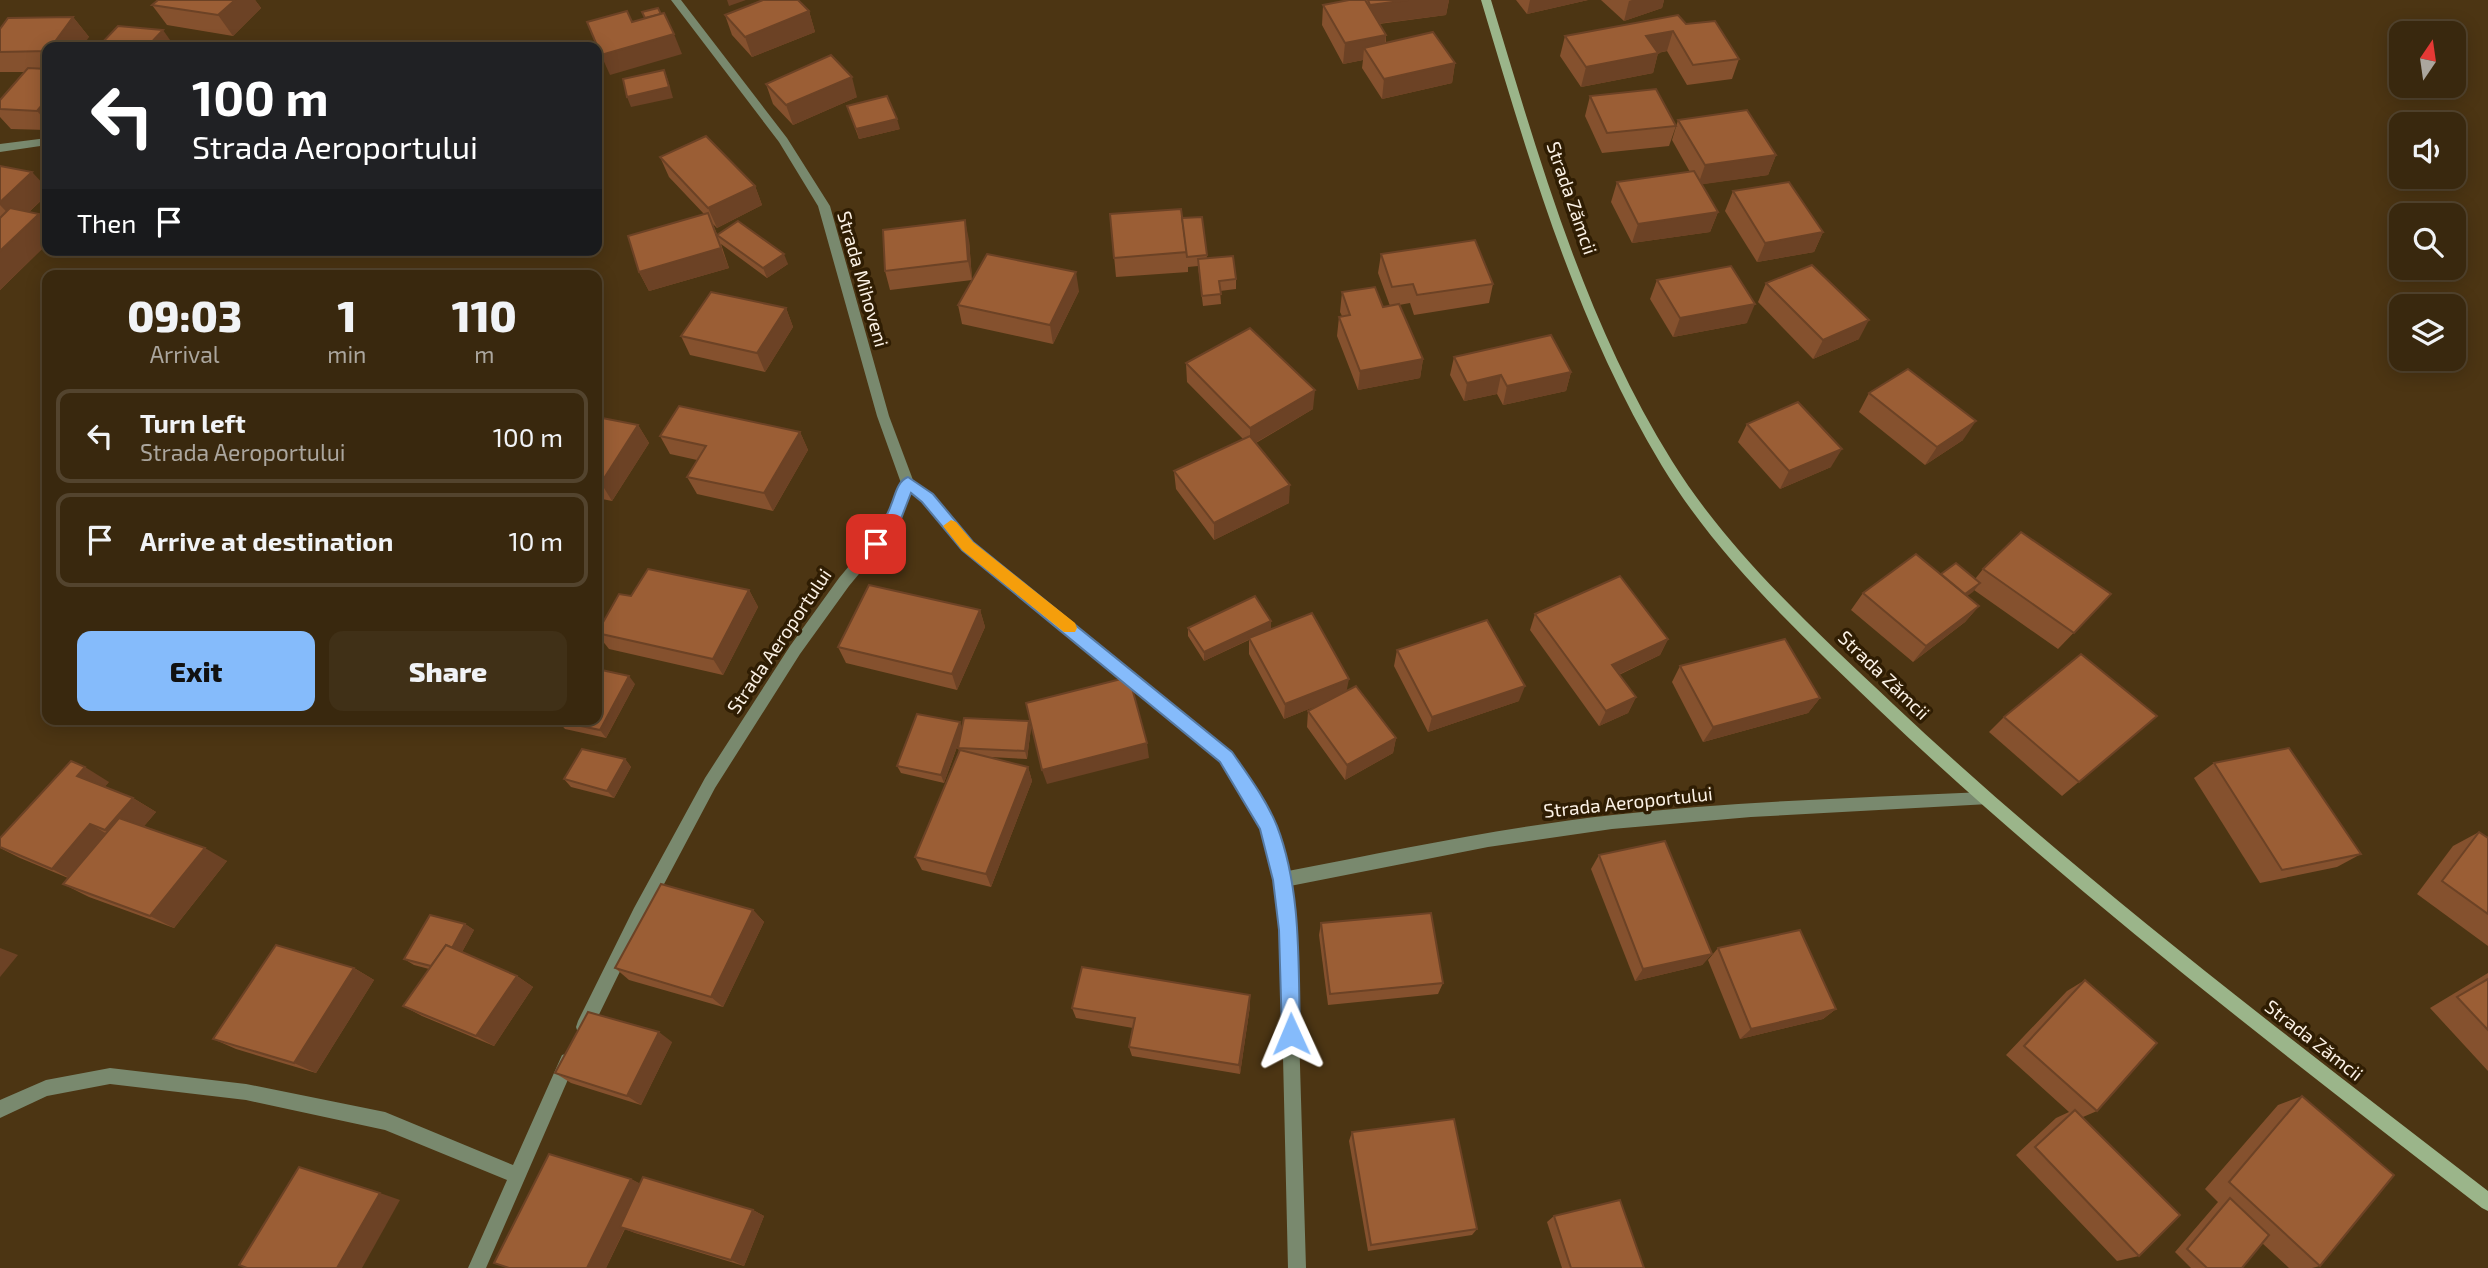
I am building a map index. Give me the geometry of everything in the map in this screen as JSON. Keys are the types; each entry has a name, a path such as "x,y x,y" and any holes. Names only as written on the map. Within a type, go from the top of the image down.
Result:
{"main road":[{"name":"Strada Zămcii","path":"1486,0 1521,116 1594,322 1626,390 1667,464 1707,522 1763,587 1983,799 2241,1010 2488,1202"}],"street":[{"name":"Strada Mihoveni","path":"676,0 783,140 824,206 883,416 908,483"},
{"path":"0,148 42,143"},
{"path":"908,483 927,498 968,546 1226,757 1269,827 1282,880 1288,930 1297,1268"},
{"name":"Strada Aeroportului","path":"477,1268 576,1043 640,913 710,783 795,650 844,582 891,525 908,483"},
{"name":"Strada Aeroportului","path":"1282,880 1427,850 1611,822 1730,812 1983,799"},
{"path":"0,1109 46,1088 110,1076 246,1092 385,1121 518,1177"}],"building":[{"path":"158,0 235,0 218,15 152,5"},
{"path":"763,0 798,0 809,11 745,37 725,15"},
{"path":"1365,0 1386,35 1345,43 1323,5"},
{"path":"1368,0 1408,0 1370,5"},
{"path":"658,8 661,14 645,18 642,12"},
{"path":"627,11 632,22 664,13 674,34 602,55 602,42 595,42 587,22"},
{"path":"1678,15 1686,24 1715,21 1739,59 1693,65 1673,31 1646,36 1658,53 1586,67 1565,36"},
{"path":"73,17 55,42 42,42 42,51 0,52 0,29 8,18"},
{"path":"118,26 163,30 152,42 103,42"},
{"path":"1433,32 1455,63 1384,79 1364,48"},
{"path":"831,55 852,77 786,105 766,84"},
{"path":"28,68 42,69 42,105 37,111 0,109 0,100"},
{"path":"664,70 669,87 627,97 623,79"},
{"path":"1656,89 1676,126 1607,133 1590,96"},
{"path":"887,96 897,119 856,129 847,106"},
{"path":"1747,110 1776,155 1705,165 1678,120"},
{"path":"706,136 755,186 708,208 660,157"},
{"path":"0,166 32,172 0,202"},
{"path":"1694,171 1718,212 1638,224 1617,182"},
{"path":"1789,182 1823,232 1765,243 1733,191"},
{"path":"10,208 39,214 0,251 0,218"},
{"path":"1181,209 1187,252 1114,258 1110,214"},
{"path":"708,213 721,248 639,272 628,236"},
{"path":"1202,217 1207,255 1187,257 1182,218"},
{"path":"965,220 968,261 885,271 883,230"},
{"path":"738,221 784,254 763,268 717,235"},
{"path":"1475,240 1493,284 1417,295 1413,284 1392,287 1381,254"},
{"path":"987,254 1076,272 1050,325 958,305"},
{"path":"1233,256 1236,279 1219,281 1221,294 1202,296 1198,259"},
{"path":"1812,265 1869,320 1823,340 1766,283"},
{"path":"1731,266 1755,304 1680,318 1657,280"},
{"path":"1375,287 1383,307 1399,304 1423,359 1360,371 1339,317 1350,315 1342,292"},
{"path":"711,292 786,308 757,353 681,336"},
{"path":"1250,328 1315,390 1250,428 1186,363"},
{"path":"1551,335 1571,372 1507,386 1501,375 1467,383 1454,357"},
{"path":"1908,369 1976,421 1937,447 1869,393"},
{"path":"1798,402 1842,449 1789,471 1747,424"},
{"path":"679,406 800,432 764,493 687,477 706,446 660,436"},
{"path":"602,418 638,425 602,481"},
{"path":"1250,436 1290,485 1214,523 1174,471"},
{"path":"2021,532 2111,594 2074,633 1983,569"},
{"path":"1916,554 1979,606 1926,646 1863,593"},
{"path":"1956,563 1980,583 1965,594 1941,574"},
{"path":"648,569 749,590 713,659 602,634 602,624 619,594 631,596"},
{"path":"1620,576 1668,639 1612,665 1636,697 1606,711 1535,614"},
{"path":"869,585 980,610 952,674 838,647"},
{"path":"1255,596 1271,621 1204,652 1188,628"},
{"path":"1312,613 1349,679 1285,704 1249,638"},
{"path":"1487,620 1525,686 1432,717 1397,650"},
{"path":"1785,639 1820,698 1713,727 1680,666"},
{"path":"2081,654 2157,716 2079,782 2004,717"},
{"path":"602,670 629,676 600,730 577,725 602,725"},
{"path":"1129,677 1147,743 1042,770 1026,703"},
{"path":"1356,686 1396,738 1347,765 1308,711"},
{"path":"917,714 960,722 941,775 897,766"},
{"path":"964,718 1029,721 1025,751 958,748"},
{"path":"2289,748 2361,854 2282,870 2214,763"},
{"path":"582,749 625,759 607,791 564,779"},
{"path":"960,750 1028,767 986,874 915,857"},
{"path":"71,761 85,767 77,776 133,798 105,830 90,824 52,869 0,847 0,838"},
{"path":"119,818 205,848 150,916 63,884"},
{"path":"2479,832 2488,838 2488,914 2442,881"},
{"path":"1665,841 1712,954 1643,969 1599,855"},
{"path":"661,884 753,910 711,997 615,968"},
{"path":"1431,913 1443,983 1330,994 1321,923"},
{"path":"430,915 465,924 452,948 446,945 431,966 404,959"},
{"path":"1800,930 1836,1009 1751,1029 1718,948"},
{"path":"276,945 354,968 294,1063 213,1039"},
{"path":"446,945 517,976 476,1036 403,1006"},
{"path":"1082,967 1250,995 1239,1065 1129,1047 1135,1018 1072,1008"},
{"path":"2488,979 2488,1030 2457,997"},
{"path":"2085,980 2157,1043 2097,1111 2024,1046"},
{"path":"588,1012 659,1032 627,1096 555,1073"},
{"path":"2302,1096 2394,1175 2320,1266 2229,1182"},
{"path":"2075,1110 2180,1215 2139,1256 2035,1147"},
{"path":"1454,1119 1477,1229 1371,1245 1352,1132"},
{"path":"549,1154 631,1179 587,1268 509,1268 494,1263"},
{"path":"299,1167 380,1193 337,1268 247,1268 239,1265"},
{"path":"643,1177 753,1210 731,1260 620,1227"},
{"path":"2230,1198 2269,1235 2242,1268 2207,1268 2187,1249"},
{"path":"1620,1200 1644,1268 1571,1268 1554,1216"}],"slow traffic":[{"path":"951,526 968,546 1069,628"}],"route":[{"path":"876,544 891,525 908,483 927,498 968,546 1226,757 1269,827 1282,880 1288,930 1291,1034"}]}
